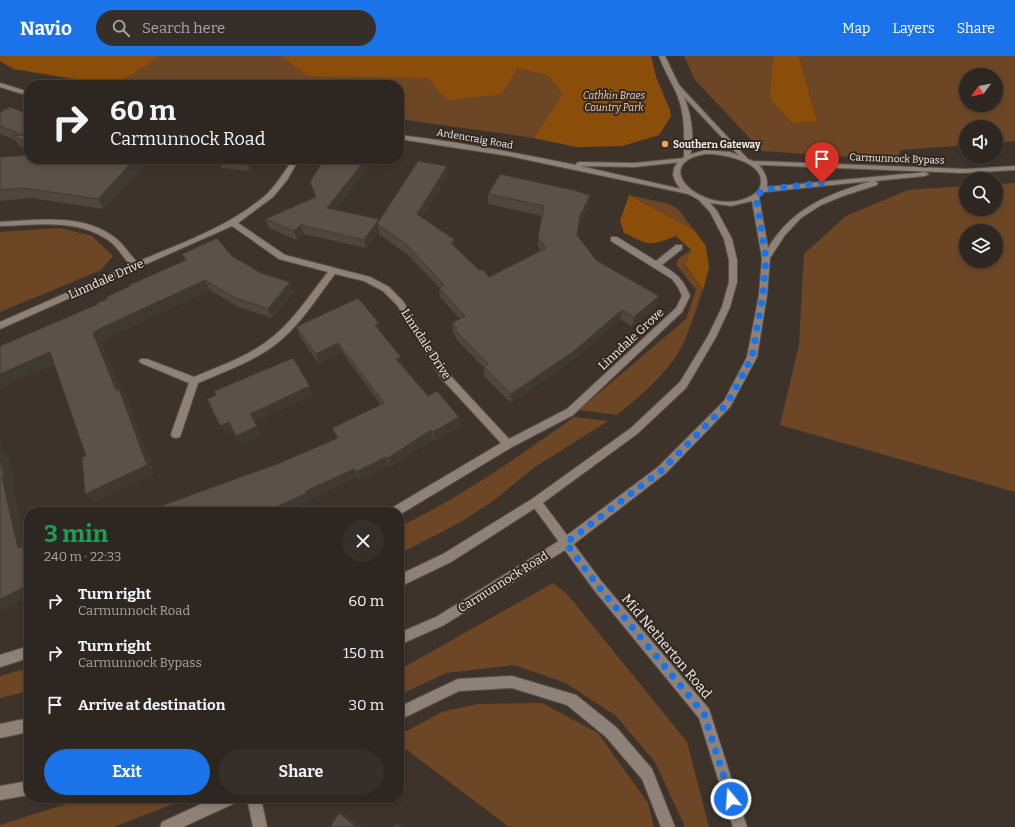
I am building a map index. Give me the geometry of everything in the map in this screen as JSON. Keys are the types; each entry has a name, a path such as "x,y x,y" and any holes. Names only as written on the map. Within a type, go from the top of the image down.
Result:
{"street":[{"path":"662,56 675,83 687,114 689,136 685,159"},
{"path":"675,83 745,159"},
{"path":"0,85 24,92"},
{"name":"Ardencraig Road","path":"404,137 441,141 548,162 690,193"},
{"path":"704,152 718,152 745,159 752,163 762,174 764,182 762,190 756,197 745,202 731,204 716,203 702,199 690,193 681,185 676,176 677,167 685,159 704,152"},
{"name":"Ardencraig Road","path":"548,162 612,166 685,159"},
{"name":"Carmunnock Bypass","path":"752,163 970,171"},
{"name":"Linndale Drive","path":"0,326 233,223 270,195 293,164"},
{"name":"Carmunnock Bypass","path":"762,190 896,177 1015,168"},
{"path":"766,258 779,236 790,224 817,204 836,195 896,177"},
{"name":"Carmunnock Road","path":"404,637 440,621 566,543 662,470 727,404 752,357 763,295 766,258 756,197"},
{"path":"404,579 447,558 536,502 634,431 683,385 712,337 726,307 733,282 734,260 728,239 713,211 702,199"},
{"path":"0,224 60,222 95,229 111,238 135,266"},
{"name":"Linndale Drive","path":"233,223 282,257 333,271 367,278 386,289 400,303 444,375 508,444"},
{"name":"Linndale Grove","path":"508,444 570,412 679,310 686,296 682,286 675,277 614,239"},
{"path":"656,265 679,247"},
{"path":"144,361 194,381 244,359 266,346 287,329 333,271"},
{"path":"176,434 194,381"},
{"path":"402,507 508,444"},
{"name":"Mid Netherton Road","path":"536,502 598,586 704,714 740,827"},
{"path":"0,661 24,654"},
{"path":"404,712 458,685 512,682 571,700 611,732 647,774 668,827"},
{"path":"0,731 24,725"},
{"path":"0,793 24,789"},
{"path":"167,827 219,803"},
{"path":"255,803 260,827"}],"green space":[{"name":"Cathkin Braes Country Park","path":"0,56 651,56 656,77 671,116 659,135 622,146 577,147 534,138 404,120 404,80 78,80 14,69 0,61"},
{"path":"0,56 160,56 123,80 83,80 14,69 0,61"},
{"path":"281,56 651,56 656,77 671,116 659,135 622,146 577,147 534,138 563,94 548,75 517,68 502,94 446,100 429,78 308,76"},
{"path":"684,56 773,56 770,93 771,100 792,123 817,122 799,56 1015,56 1015,141 1003,142 1003,120 959,120 959,146 901,150 896,160 762,151 695,80"},
{"path":"773,56 799,56 817,122 792,123 771,100 770,93"},
{"path":"1015,183 1015,492 780,425 799,345 804,254 846,216 908,190 959,186 959,216 1003,216 1003,184"},
{"path":"629,195 669,204 678,209 694,230"},
{"path":"629,195 694,230 706,246 709,268 703,290 685,265 691,250 676,236 660,242 649,243 624,233 620,221"},
{"path":"60,228 92,236 113,256 101,270 0,312 0,232"},
{"path":"691,250 685,266 703,290 687,334 675,358 648,388 617,415 579,410 686,319 696,290 676,264 679,258"},
{"path":"574,417 608,421 535,467 493,501 461,522 404,551 404,524 467,490"},
{"path":"553,583 568,595 687,742 709,827 685,827 655,762 616,716 566,683 514,665 446,673 404,693 404,667"},
{"path":"24,669 24,692 0,698 0,676"},
{"path":"542,703 598,733 648,803 654,827 509,827 404,748 404,732 442,712 478,704"},
{"path":"69,803 176,803 113,827 0,827 0,825"}],"building":[{"path":"10,107 24,112 24,142 13,136 23,135 0,126 0,112"},
{"path":"24,155 24,164 130,164 98,199 24,188 0,190 0,157"},
{"path":"418,161 447,166 417,214 455,240 451,243 479,270 483,270 489,277 546,248 538,237 544,206 488,194 500,174 590,195 580,216 577,235 596,260 659,296 634,317 622,310 574,351 511,394 484,367 488,364 455,330 457,328 452,323 465,316 439,288 444,285 407,245 377,224"},
{"path":"321,164 362,164 327,208 379,219 364,240 301,225 294,231 265,219 316,197 310,182"},
{"path":"217,238 232,256 261,273 290,282 268,309 233,297 205,280 93,333 116,390 119,389 147,465 85,494 82,457 86,456 50,352 0,374 0,346 98,304 97,303 107,299 106,297 130,286 129,285 186,260 182,254"},
{"path":"358,298 379,323 375,325 401,357 396,359 428,396 437,391 459,417 433,432 431,430 388,458 386,457 356,472 354,469 306,491 307,493 278,506 279,507 158,507 277,464 338,438 332,428 384,403 338,343 316,354 296,327"},
{"path":"293,358 310,386 250,414 257,426 236,436 229,422 220,426 207,399 216,395 214,391"},
{"path":"0,458 4,476 2,477 18,548 22,546 24,553 24,587 0,599"},
{"path":"339,813 356,827 330,827"}],"place":[{"name":"Southern Gateway","path":"665,144"}],"route":[{"path":"731,799 704,714 598,586 566,543 662,470 727,404 752,357 763,295 766,258 756,197 762,190 822,183"}]}
